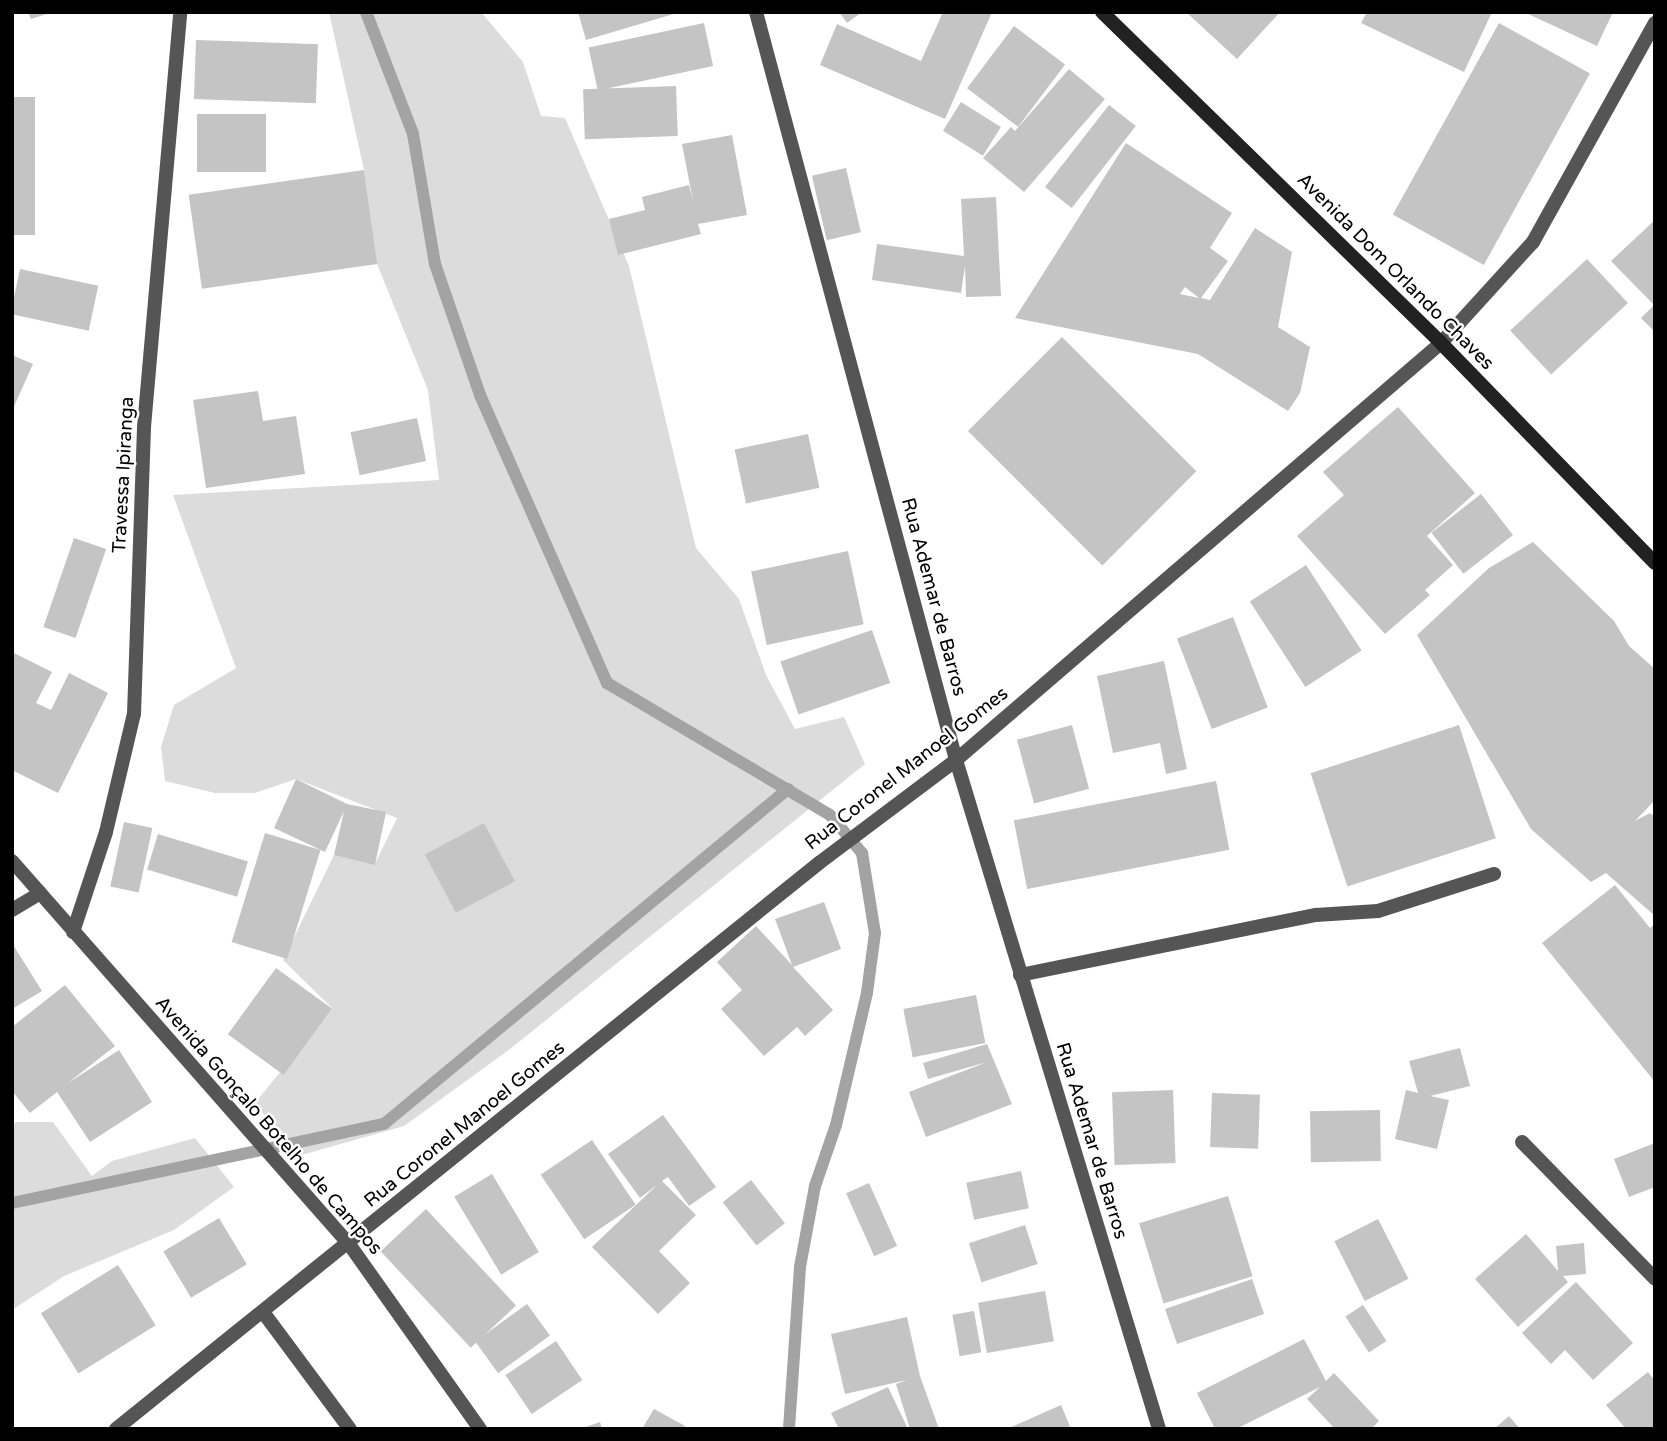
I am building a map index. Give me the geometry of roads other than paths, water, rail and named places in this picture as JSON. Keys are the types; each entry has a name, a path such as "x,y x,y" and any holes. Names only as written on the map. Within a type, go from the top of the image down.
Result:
{"main road":[{"name":"Avenida Dom Orlando Chaves","path":"1102,12 1441,343 1655,563"}],"street":[{"name":"Travessa Ipiranga","path":"73,932 106,832 134,714 144,427 180,12"},
{"name":"Rua Ademar de Barros","path":"756,12 956,760 1159,1429"},
{"name":"Rua Coronel Manoel Gomes","path":"116,1429 819,863 956,760 1441,343 1533,242 1655,23"},
{"name":"Avenida Gonçalo Botelho de Campos","path":"12,861 349,1244 480,1429"},
{"path":"1020,975 1316,915 1378,911 1494,874"},
{"path":"12,910 40,893"},
{"path":"1522,1142 1655,1279"},
{"path":"262,1312 350,1429"}],"waterway":[{"path":"366,12 413,134 435,264 480,395 607,683 830,815 862,853 875,933 867,993 836,1125 815,1186 800,1267 789,1429"},
{"path":"12,1203 384,1124 788,789"}]}
